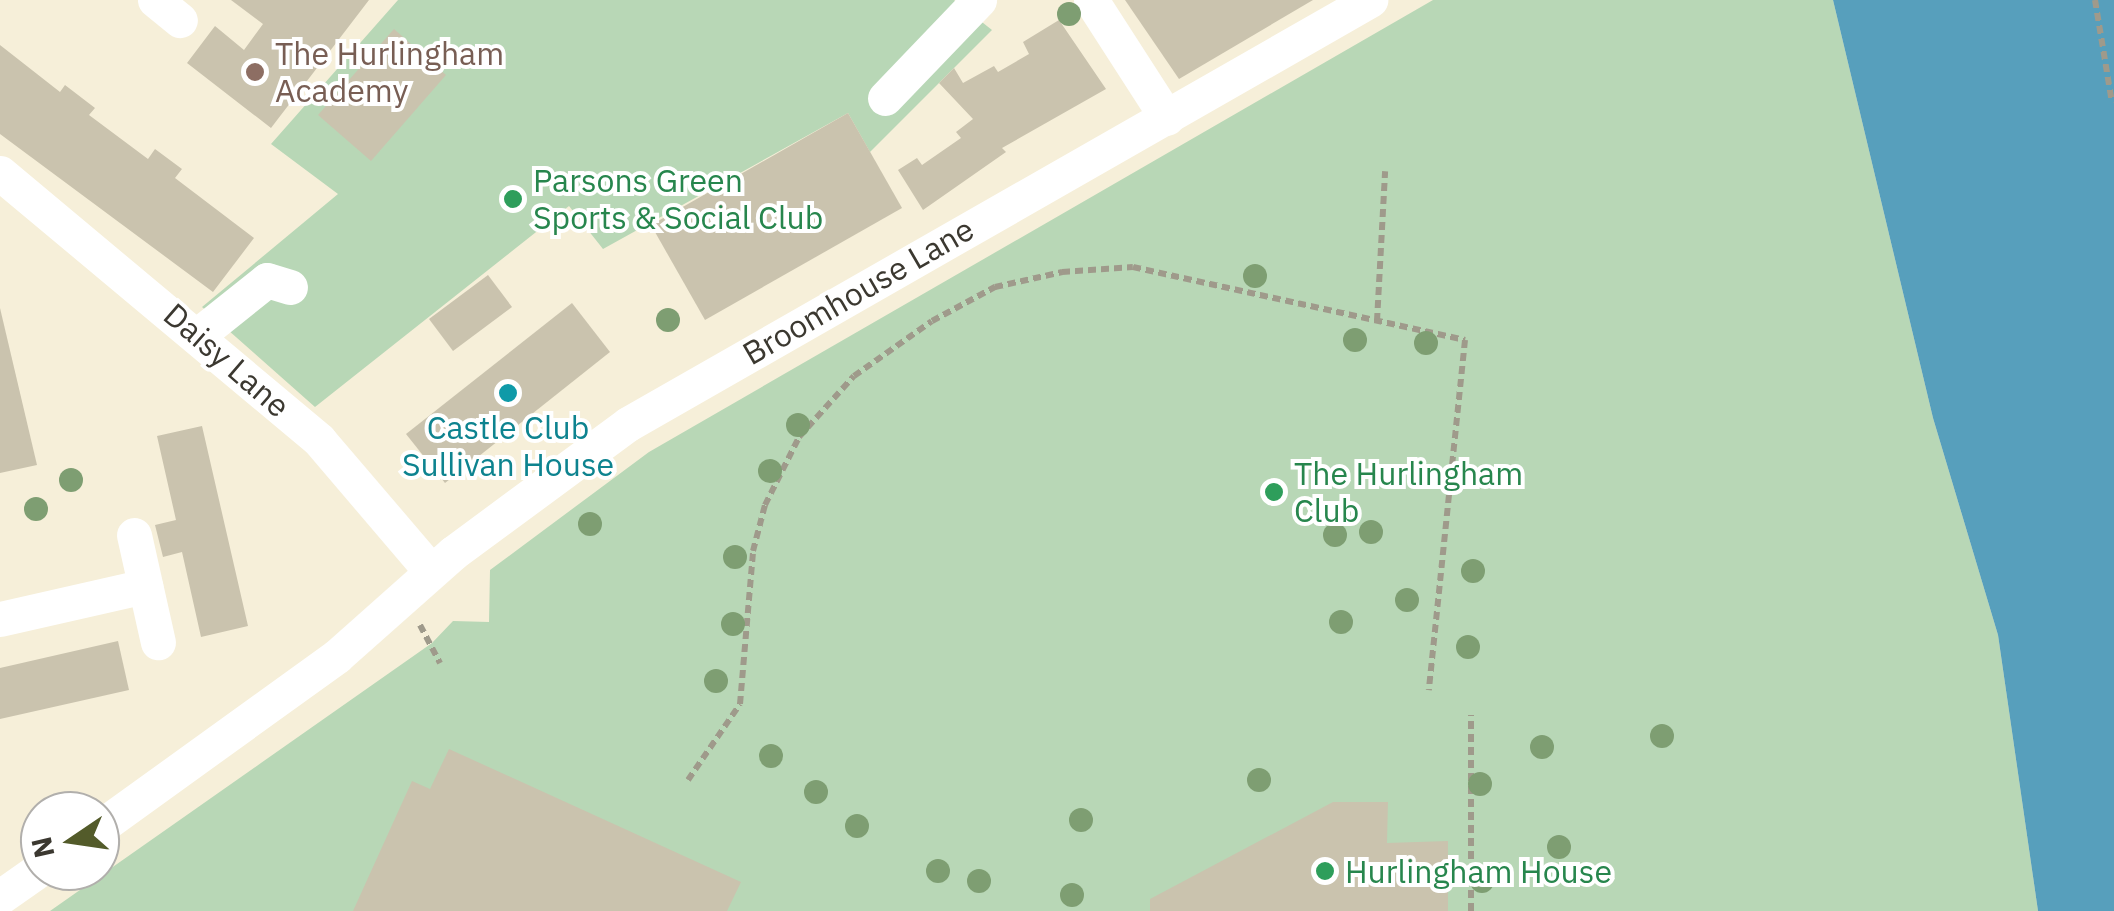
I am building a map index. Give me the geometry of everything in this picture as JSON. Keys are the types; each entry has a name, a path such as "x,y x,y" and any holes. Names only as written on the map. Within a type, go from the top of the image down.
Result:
{"street":[{"path":"885,98 979,0"},
{"path":"1091,0 1167,118"},
{"name":"Broomhouse Lane","path":"120,812 337,656 338,636 358,622 375,626 431,571 628,424 1167,118 1334,9 1370,0"},
{"name":"Daisy Lane","path":"0,173 319,440 431,571"},
{"path":"198,335 268,280 290,287"},
{"path":"134,536 158,642"},
{"path":"0,619 145,586"}],"path":[{"path":"2095,0 2112,103"},
{"path":"1377,321 1385,171"},
{"path":"688,780 740,704 752,551 765,505 799,437 854,376 932,321 995,286 1062,272 1133,267 1465,340 1429,690"},
{"path":"1471,714 1471,911"}],"green space":[{"name":"Parsons Green Sports & Social Club","path":"398,0 954,0 992,30 870,152 848,113 603,249 569,206 315,407 202,307 338,194 271,144"},
{"name":"The Hurlingham Club","path":"1433,0 1833,0 1933,418 1998,635 2038,911 50,911 79,891 120,891 120,862 432,643 453,621 489,622 490,570 649,452"}],"water":[{"path":"1833,0 2114,0 2114,911 2038,911 1998,635 1933,418"}],"building":[{"path":"231,0 369,0 271,128 187,63 215,26 244,50 263,24"},
{"path":"1125,0 1313,0 1179,79"},
{"path":"1059,20 1106,89 1002,148 1006,152 923,210 898,170 917,158 922,165 961,138 956,132 973,119 939,83 954,68 963,83 994,66 998,72 1029,54 1023,42"},
{"path":"394,29 446,75 371,161 318,115"},
{"path":"0,45 60,92 65,85 95,108 89,115 148,159 155,149 182,169 175,178 254,238 213,292 0,134"},
{"path":"848,113 902,208 705,320 651,225"},
{"path":"488,275 512,307 453,351 429,319"},
{"name":"Castle Club Sullivan House","path":"572,303 610,352 445,483 406,434"},
{"path":"0,308 37,465 0,473"},
{"path":"202,426 248,626 201,637 182,552 163,557 155,525 176,520 157,436"},
{"path":"118,641 129,690 0,719 0,668"},
{"path":"449,749 741,882 727,911 353,911 412,781 430,789"},
{"name":"Hurlingham House","path":"1333,802 1388,802 1387,843 1448,841 1448,911 1150,911 1150,899"}],"place":[{"name":"The Hurlingham Academy","path":"255,72"},
{"name":"Parsons Green Sports & Social Club","path":"513,199"},
{"name":"Castle Club Sullivan House","path":"508,393"},
{"name":"The Hurlingham Club","path":"1274,492"},
{"name":"Hurlingham House","path":"1325,871"}]}
